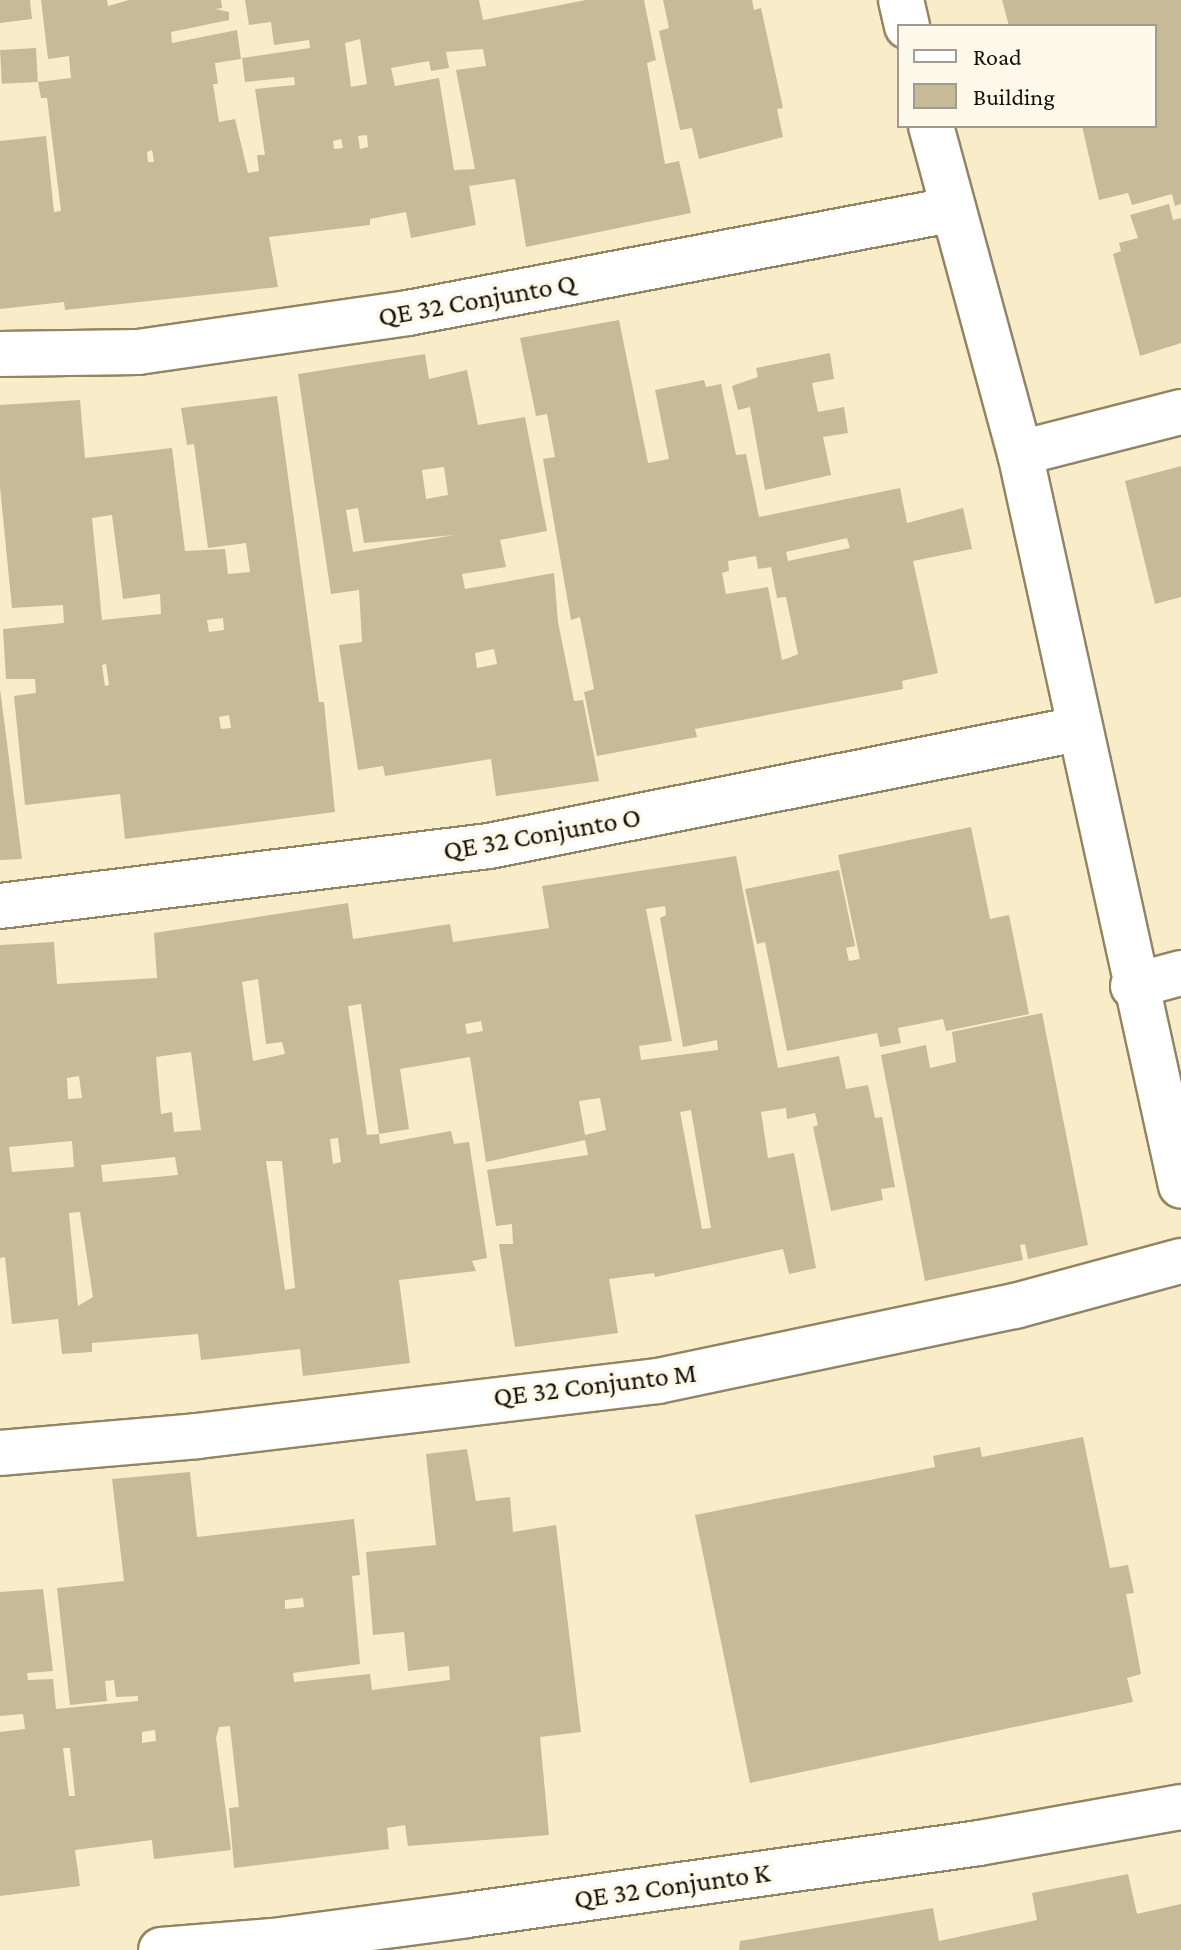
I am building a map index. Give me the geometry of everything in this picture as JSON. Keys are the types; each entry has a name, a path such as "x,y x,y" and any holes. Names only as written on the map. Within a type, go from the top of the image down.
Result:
{"street":[{"path":"901,0 907,24"},
{"path":"931,128 950,210 1020,453 1133,986 1181,1186"},
{"name":"QE 32 Conjunto Q","path":"0,354 138,352 408,313 950,210"},
{"path":"1020,453 1181,412"},
{"name":"QE 32 Conjunto O","path":"0,906 489,846 1078,729"},
{"path":"1133,986 1181,973"},
{"name":"QE 32 Conjunto M","path":"0,1453 197,1436 658,1381 1015,1306 1181,1261"},
{"name":"QE 32 Conjunto K","path":"161,1950 273,1941 467,1915 979,1843 1181,1807"}],"building":[{"path":"0,0 30,0 32,19 0,23"},
{"path":"41,0 107,0 108,6 129,0 221,0 222,8 215,9 229,12 229,20 171,32 172,43 237,30 241,59 215,63 218,84 213,84 219,122 235,119 248,173 259,171 257,155 265,155 255,89 295,85 294,77 245,82 242,58 310,48 309,40 274,45 271,22 249,25 245,0 479,0 483,20 586,0 644,0 656,60 647,63 665,164 679,161 691,213 526,247 515,179 469,186 476,225 411,238 406,212 370,219 370,225 269,237 278,287 65,310 64,302 0,309 0,141 46,136 54,212 61,211 47,98 41,98 38,82 71,78 69,56 48,59","holes":["360,39 367,84 351,87 345,43","483,49 486,66 456,70 475,169 454,170 439,78 395,86 391,68 429,61 431,71 449,68 446,52","367,135 368,147 360,149 358,136","341,139 343,148 334,149 333,141","152,150 154,162 148,162 147,152"]},
{"path":"663,0 752,0 754,10 761,8 783,108 777,109 783,137 699,159 692,128 680,130 659,31 669,28"},
{"path":"1002,0 1181,0 1181,204 1175,206 1172,194 1132,205 1128,193 1099,200 1082,128 1157,128 1157,24 1008,24"},
{"path":"36,48 38,82 2,84 0,50"},
{"path":"1169,204 1173,220 1181,218 1181,343 1140,356 1113,254 1121,251 1119,243 1138,238 1130,215"},
{"path":"619,320 648,463 669,459 655,390 704,380 706,387 721,384 736,455 746,454 759,517 900,488 907,523 963,508 972,549 913,561 938,673 902,681 903,689 695,729 697,737 597,756 584,692 594,689 580,617 571,620 543,459 555,457 547,414 536,416 520,338","holes":["847,538 850,548 788,561 786,552","756,556 758,569 771,567 777,598 786,597 798,654 789,658 782,660 768,587 726,594 722,573 729,571 728,561"]},
{"path":"830,353 834,379 812,383 818,412 844,407 848,433 823,437 831,475 765,490 750,407 738,410 732,386 758,377 756,368"},
{"path":"425,354 429,379 467,370 478,425 525,417 547,531 500,540 506,567 462,574 465,589 554,573 558,622 574,701 583,700 599,781 496,796 491,759 385,776 383,766 358,770 339,645 362,642 359,590 331,594 298,374","holes":["444,467 448,495 426,499 422,470","358,508 364,543 455,535 353,552 346,510","494,649 497,664 477,668 475,653"]},
{"path":"277,396 319,702 324,702 335,812 125,839 120,794 25,805 14,696 36,693 35,679 6,679 3,629 64,623 63,605 12,608 0,487 0,405 80,400 85,458 172,448 185,551 225,549 228,574 250,572 246,543 208,548 194,444 187,445 181,408","holes":["112,515 123,599 160,594 161,614 102,620 92,518","223,618 224,630 209,632 207,620","106,664 109,685 105,686 102,665","229,715 231,728 221,729 219,717"]},
{"path":"1181,466 1181,597 1155,604 1125,481"},
{"path":"0,689 22,859 0,860"},
{"path":"971,827 990,919 1009,915 1029,1014 946,1031 943,1019 898,1028 901,1043 880,1047 877,1033 787,1051 765,942 757,944 745,889 839,870 855,946 846,948 849,961 860,959 838,855"},
{"path":"736,856 778,1068 839,1056 846,1089 868,1085 875,1118 882,1117 895,1187 881,1189 883,1200 831,1211 813,1127 818,1125 815,1113 787,1119 786,1108 761,1112 768,1158 794,1153 816,1268 789,1274 783,1249 655,1277 654,1273 609,1279 618,1333 515,1347 499,1244 513,1244 512,1224 496,1226 487,1170 588,1155 585,1140 486,1162 470,1057 400,1069 409,1129 379,1134 380,1144 451,1131 454,1144 469,1142 487,1258 472,1261 476,1271 399,1280 410,1363 303,1376 300,1349 201,1360 198,1334 92,1343 92,1352 62,1354 58,1319 12,1324 5,1257 0,1258 0,945 54,942 57,984 157,978 154,933 348,903 353,939 450,924 453,942 549,928 542,886","holes":["665,906 666,915 660,918 683,1047 717,1040 718,1050 641,1060 639,1046 672,1041 646,909","258,979 266,1044 282,1042 285,1054 253,1061 242,982","361,1004 379,1134 367,1135 348,1006","481,1021 483,1031 467,1034 465,1024","191,1052 201,1130 174,1132 172,1112 161,1114 156,1057","79,1076 82,1098 68,1099 67,1078","600,1098 606,1130 585,1135 579,1101","691,1110 711,1228 702,1229 680,1112","338,1138 341,1162 333,1164 330,1139","72,1141 74,1167 12,1172 9,1147","175,1157 178,1175 103,1182 101,1165","266,1161 282,1161 295,1288 285,1290","80,1212 93,1297 78,1306 69,1213"]},
{"path":"1042,1013 1088,1245 1028,1259 1025,1244 1020,1245 1023,1260 925,1281 881,1055 926,1045 930,1068 956,1062 952,1032"},
{"path":"1083,1437 1110,1568 1128,1565 1134,1593 1126,1594 1141,1674 1127,1678 1133,1702 750,1783 695,1515 935,1467 933,1456 980,1447 982,1457"},
{"path":"467,1449 476,1501 510,1497 513,1532 556,1525 581,1732 540,1737 549,1835 408,1846 405,1825 387,1828 389,1849 234,1868 229,1808 239,1807 230,1726 219,1727 216,1738 231,1850 154,1859 152,1840 75,1850 80,1886 0,1896 0,1732 25,1729 23,1714 0,1716 0,1592 43,1589 53,1671 27,1673 28,1680 53,1679 56,1709 138,1701 138,1696 116,1697 114,1680 105,1681 107,1701 70,1705 57,1588 124,1581 112,1479 190,1472 197,1537 354,1519 360,1575 352,1576 360,1664 293,1673 294,1682 370,1674 372,1690 450,1680 449,1666 408,1671 404,1632 373,1635 366,1552 436,1545 426,1454","holes":["303,1598 304,1607 285,1609 285,1600","155,1730 156,1741 142,1743 142,1732","63,1748 70,1748 75,1796 69,1796"]},
{"path":"1128,1874 1137,1914 1181,1904 1181,1950 739,1950 740,1941 933,1908 939,1941 1037,1920 1032,1893"}]}
